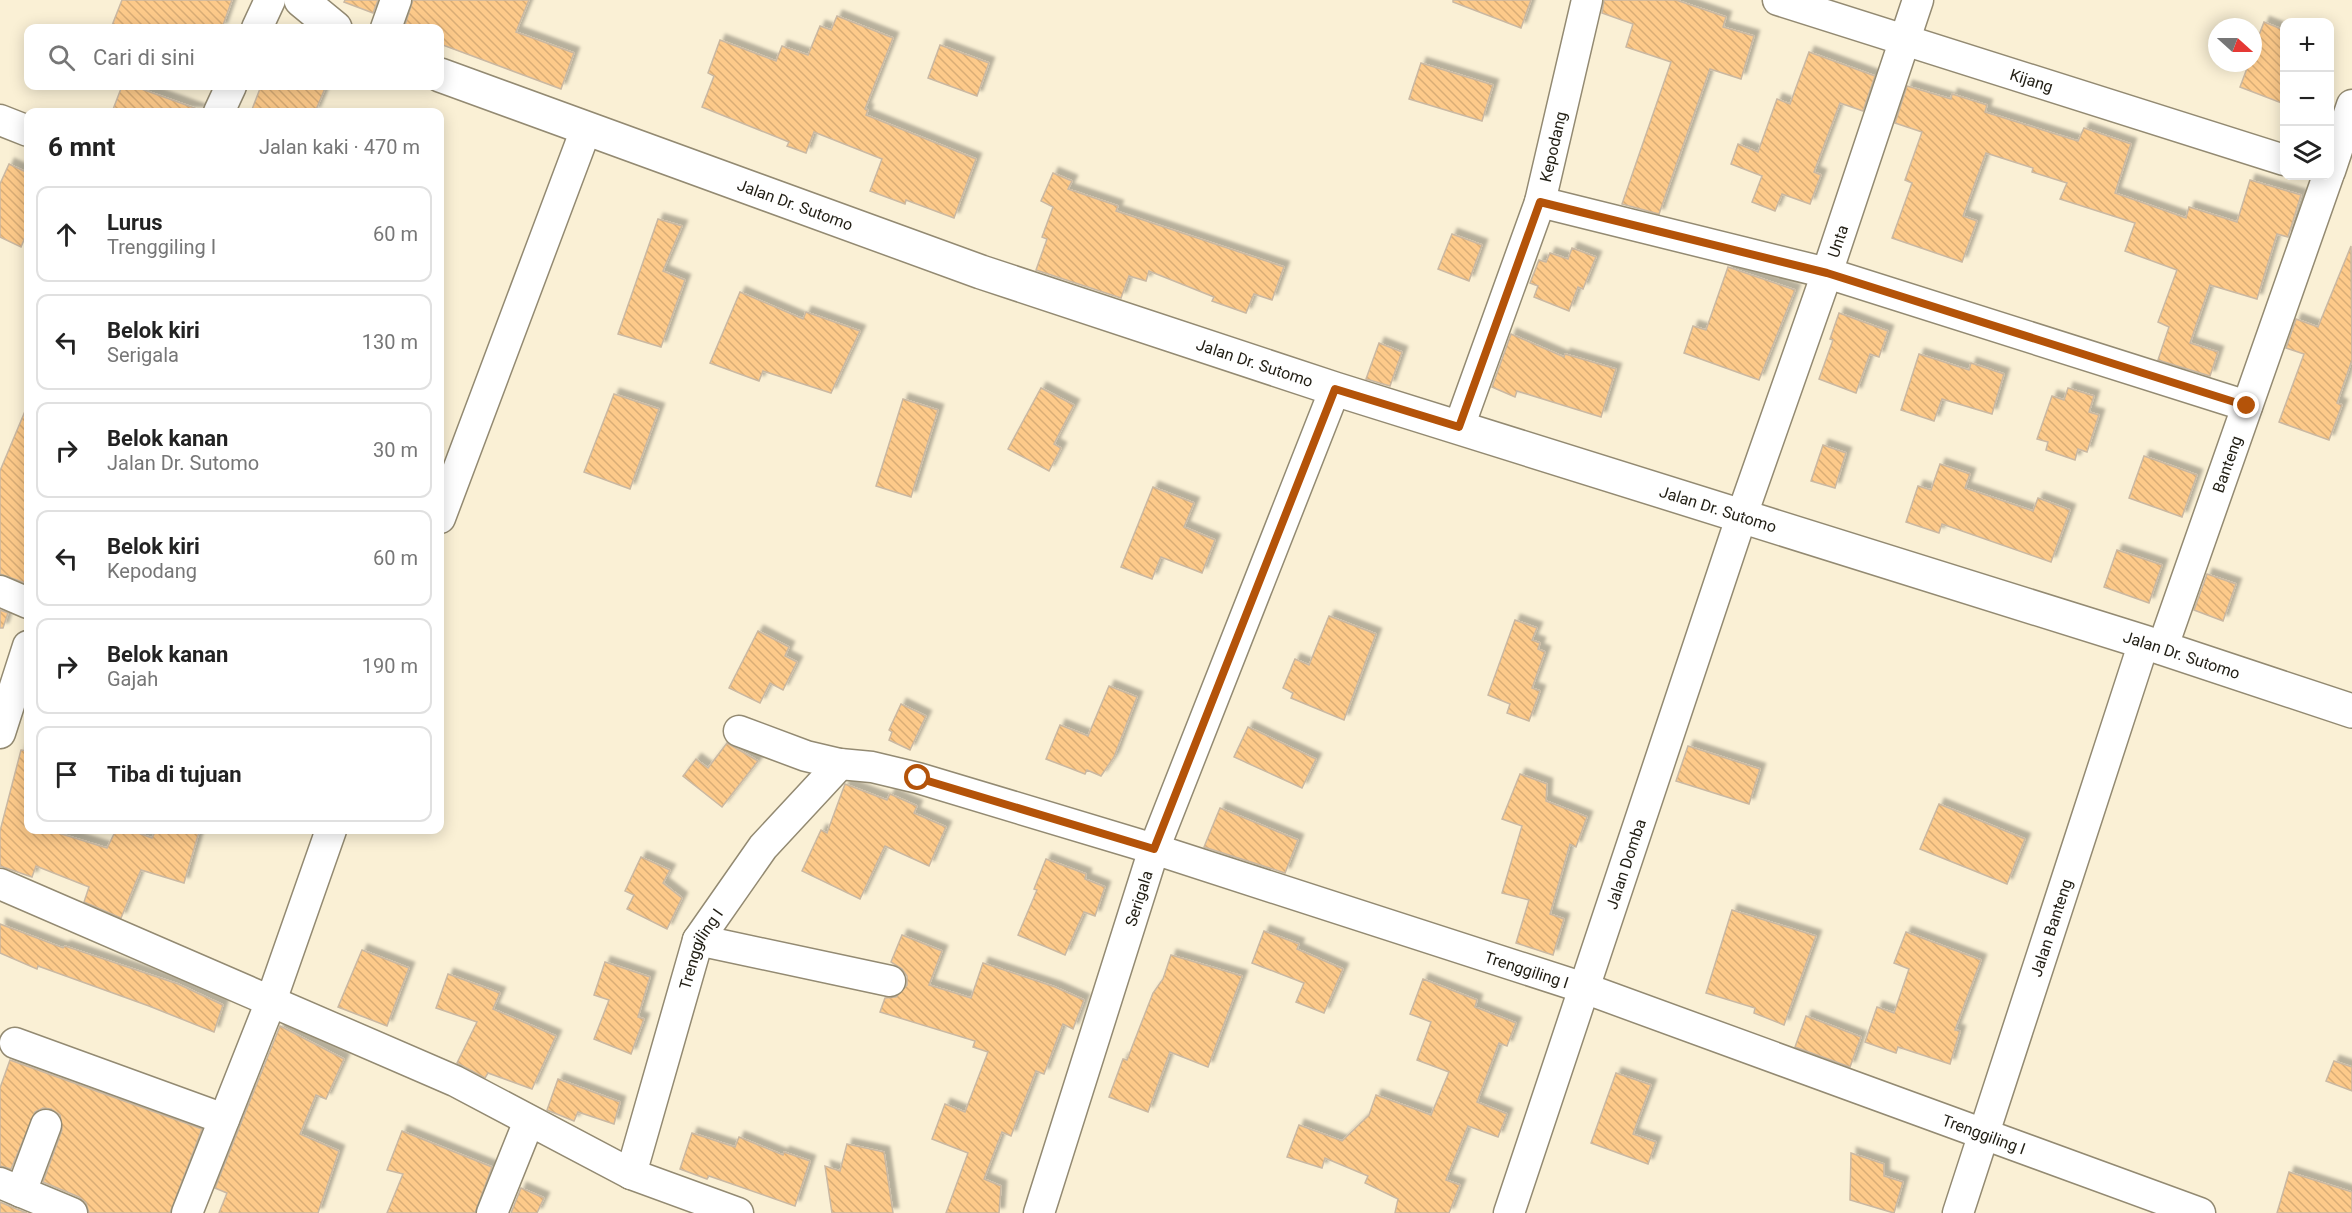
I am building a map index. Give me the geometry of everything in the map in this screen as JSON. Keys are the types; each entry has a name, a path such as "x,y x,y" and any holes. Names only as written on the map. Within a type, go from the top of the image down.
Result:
{"street":[{"path":"259,24 270,0"},
{"path":"301,0 330,24"},
{"path":"387,24 396,0"},
{"name":"Kepodang","path":"1459,427 1540,202 1587,0"},
{"name":"Kijang","path":"1778,0 1905,38 2280,159"},
{"name":"Unta","path":"1742,515 1827,273 1918,0"},
{"name":"Jalan Dr. Sutomo","path":"444,76 981,272 1335,389 2153,645 2352,711"},
{"path":"221,108 229,90"},
{"name":"Banteng","path":"2334,159 2352,105"},
{"path":"0,120 24,129"},
{"path":"444,507 586,129"},
{"path":"2334,176 2352,183"},
{"name":"Banteng","path":"2153,645 2247,406 2327,180"},
{"path":"1540,202 1827,273 2247,406"},
{"name":"Serigala","path":"1039,1213 1154,849 1335,389"},
{"name":"Jalan Domba","path":"1509,1213 1742,515"},
{"path":"0,591 24,601"},
{"name":"Jalan Banteng","path":"1958,1213 1982,1132 2153,645"},
{"path":"0,732 24,657"},
{"name":"Trenggiling I","path":"739,731 806,756 840,764 872,767 918,778 1154,849 1584,988 2200,1213"},
{"name":"Trenggiling I","path":"631,1174 698,940 763,847 840,764"},
{"path":"187,1213 271,1001 330,834"},
{"path":"0,884 455,1081 631,1174 738,1213"},
{"path":"698,940 890,981"},
{"path":"15,1043 224,1119"},
{"path":"492,1213 529,1121"},
{"path":"46,1125 10,1187 72,1213"}],"building":[{"path":"122,0 232,0 223,24 113,24"},
{"path":"345,0 378,0 373,13 344,2"},
{"path":"413,0 529,0 516,32 574,53 561,89 444,45 444,24 405,24"},
{"path":"1453,0 1531,0 1521,28 1453,2"},
{"path":"1604,0 1676,0 1726,17 1723,27 1754,36 1741,79 1710,69 1659,214 1622,204 1671,62 1626,47 1633,24 1602,13"},
{"path":"837,16 893,38 865,109 868,110 866,115 976,159 954,218 906,200 905,204 870,191 882,159 814,132 806,153 787,146 789,142 702,107 714,76 708,73 720,40 776,61 782,46 808,55 820,26 831,30"},
{"path":"2264,22 2280,28 2280,102 2240,87 2246,72 2262,72"},
{"path":"940,45 989,63 977,96 928,78"},
{"path":"1809,52 1875,76 1863,111 1840,103 1814,172 1821,175 1810,204 1782,194 1775,211 1752,202 1762,176 1731,164 1738,144 1758,152 1777,99 1790,104"},
{"path":"1421,63 1493,85 1482,121 1409,99"},
{"path":"1907,86 1951,99 1952,94 1987,105 1985,112 2078,141 2084,128 2131,144 2115,193 2186,218 2189,207 2237,222 2250,180 2301,195 2288,237 2277,234 2257,299 2210,285 2190,343 2218,352 2210,376 2158,360 2169,327 2158,322 2177,270 2125,251 2135,223 2060,199 2067,183 2032,172 2033,168 1986,153 1963,216 1977,221 1962,262 1892,238 1912,183 1905,180 1922,132 1895,123"},
{"path":"120,90 144,90 194,108 114,108"},
{"path":"259,90 324,90 317,108 253,108"},
{"path":"9,164 24,171 24,240 21,247 0,237 0,184"},
{"path":"1053,173 1072,181 1068,189 1118,206 1116,211 1284,267 1272,300 1254,294 1246,313 1212,301 1214,297 1149,271 1146,281 1129,276 1121,298 1036,270 1047,239 1042,237 1053,207 1041,201"},
{"path":"658,219 682,226 663,271 685,280 661,347 618,334"},
{"path":"1452,234 1482,245 1469,281 1438,269"},
{"path":"2351,246 2352,360 2337,403 2342,405 2329,440 2279,422 2304,354 2286,348 2296,319 2318,327"},
{"path":"1572,248 1596,257 1583,289 1578,287 1569,311 1534,297 1538,286 1530,283 1539,260 1546,262 1550,253 1568,259"},
{"path":"1728,267 1795,290 1759,380 1684,353 1693,326 1706,330"},
{"path":"740,292 803,319 806,312 860,331 831,393 763,371 759,381 710,363"},
{"path":"1839,313 1888,331 1879,357 1870,354 1856,393 1819,379 1833,340 1830,339"},
{"path":"1511,334 1564,357 1565,354 1616,369 1601,417 1517,391 1515,397 1492,387"},
{"path":"1379,343 1402,352 1390,386 1366,379"},
{"path":"1919,354 1969,370 1971,363 2004,374 1992,414 1942,399 1934,421 1901,410"},
{"path":"1041,388 1074,405 1054,444 1061,448 1049,471 1008,449"},
{"path":"2068,388 2094,396 2089,412 2099,415 2087,452 2078,449 2075,460 2046,450 2048,442 2037,439 2052,396 2064,400"},
{"path":"614,394 659,409 630,489 584,472"},
{"path":"903,399 938,410 911,497 876,486"},
{"path":"24,414 24,583 0,574 0,471"},
{"path":"1823,445 1846,453 1835,488 1811,481"},
{"path":"2144,456 2197,475 2182,517 2129,498"},
{"path":"1940,464 1970,474 1965,488 2033,511 2038,498 2070,510 2051,562 1942,524 1939,533 1906,522 1918,486 1931,490"},
{"path":"1153,487 1194,503 1184,527 1215,540 1202,573 1161,557 1152,579 1121,567"},
{"path":"2117,550 2162,565 2149,603 2104,587"},
{"path":"2207,574 2236,584 2223,621 2194,610"},
{"path":"0,610 8,613 3,628 0,628"},
{"path":"1329,616 1376,634 1344,720 1291,698 1293,693 1283,688 1295,659 1309,665"},
{"path":"1515,620 1537,628 1532,640 1540,643 1538,649 1545,652 1532,688 1540,691 1529,721 1507,713 1510,704 1488,695"},
{"path":"758,631 789,647 785,656 797,662 783,690 770,683 760,703 729,688"},
{"path":"1109,686 1137,697 1114,757 1101,776 1087,770 1085,774 1046,759 1060,725 1088,736"},
{"path":"901,704 926,716 910,750 889,740 892,732 889,730"},
{"path":"1248,727 1316,759 1302,788 1234,757"},
{"path":"727,743 758,761 722,807 683,776 696,759 708,768"},
{"path":"1688,746 1760,769 1749,804 1676,781"},
{"path":"21,750 24,750 24,834 61,834 107,848 114,834 141,834 152,838 154,834 198,834 184,883 141,870 121,918 84,902 89,887 36,866 32,877 0,866 0,831"},
{"path":"1520,774 1547,784 1546,801 1587,817 1576,847 1570,844 1550,914 1564,919 1553,955 1516,943 1529,900 1502,893 1522,826 1502,819"},
{"path":"845,784 887,800 890,794 917,806 914,813 946,827 929,866 885,846 860,899 802,871 821,830 827,833"},
{"path":"1939,804 2025,839 2007,884 1920,849"},
{"path":"1220,808 1298,840 1285,873 1204,847"},
{"path":"641,857 670,870 663,883 682,898 667,929 627,909 634,895 625,891"},
{"path":"1046,859 1086,874 1085,879 1105,887 1095,916 1084,912 1065,955 1018,935 1037,890 1034,889"},
{"path":"1732,910 1816,936 1784,1025 1754,1013 1755,1008 1706,993"},
{"path":"0,924 63,948 65,946 178,984 223,1005 214,1032 38,966 37,969 0,953"},
{"path":"1264,931 1299,944 1297,949 1343,969 1324,1013 1296,1002 1304,983 1252,963"},
{"path":"1906,932 1981,960 1955,1030 1960,1031 1950,1064 1898,1047 1896,1053 1865,1042 1877,1007 1894,1013 1909,969 1894,963"},
{"path":"902,935 942,951 929,985 971,998 983,963 1055,987 1084,1000 1073,1029 1063,1024 1044,1074 1036,1071 1011,1136 1002,1132 984,1179 1001,1186 999,1213 946,1213 968,1153 932,1139 945,1104 965,1112 988,1052 973,1047 975,1041 880,1012 885,998 896,997 907,985 907,976 902,969 891,962"},
{"path":"362,950 409,968 387,1026 338,1007"},
{"path":"1171,955 1242,976 1208,1067 1170,1052 1148,1112 1109,1097 1123,1059 1127,1060 1153,993 1163,979"},
{"path":"605,962 650,977 638,1017 644,1019 631,1054 594,1039 609,1000 594,995"},
{"path":"448,974 500,993 493,1009 556,1036 532,1089 488,1073 485,1078 457,1063 477,1022 436,1008"},
{"path":"1423,979 1477,1000 1475,1007 1516,1023 1507,1046 1499,1043 1477,1102 1507,1114 1498,1137 1468,1126 1446,1180 1460,1185 1449,1213 1395,1213 1398,1199 1365,1183 1368,1176 1325,1158 1322,1168 1287,1157 1299,1125 1342,1141 1369,1115 1376,1095 1431,1115 1449,1072 1417,1060 1431,1022 1410,1014"},
{"path":"1806,1016 1861,1037 1850,1067 1795,1047"},
{"path":"280,1026 344,1059 326,1099 316,1095 300,1134 339,1151 318,1213 219,1213 227,1193 215,1188"},
{"path":"10,1060 202,1129 170,1213 89,1213 86,1203 79,1197 43,1182 62,1130 60,1115 51,1109 43,1108 35,1112 11,1169 0,1166 0,1088"},
{"path":"2334,1061 2352,1067 2352,1091 2326,1081"},
{"path":"1616,1073 1651,1085 1633,1134 1656,1142 1648,1164 1591,1143"},
{"path":"558,1079 620,1102 614,1124 578,1112 574,1121 547,1110"},
{"path":"402,1131 492,1167 475,1213 387,1213 403,1174 387,1170"},
{"path":"692,1133 735,1147 739,1137 783,1155 784,1152 810,1161 795,1206 709,1176 707,1179 680,1169"},
{"path":"847,1144 884,1152 893,1213 832,1213 825,1166 840,1171"},
{"path":"1851,1153 1884,1164 1884,1176 1903,1182 1894,1213 1850,1200"},
{"path":"2289,1172 2352,1192 2352,1213 2277,1213"},
{"path":"521,1188 544,1198 537,1213 511,1213"},
{"path":"0,1202 14,1208 27,1213 0,1213"}],"route":[{"path":"918,778 1154,849 1335,389 1459,427 1540,202 1827,273 2247,406"}]}
